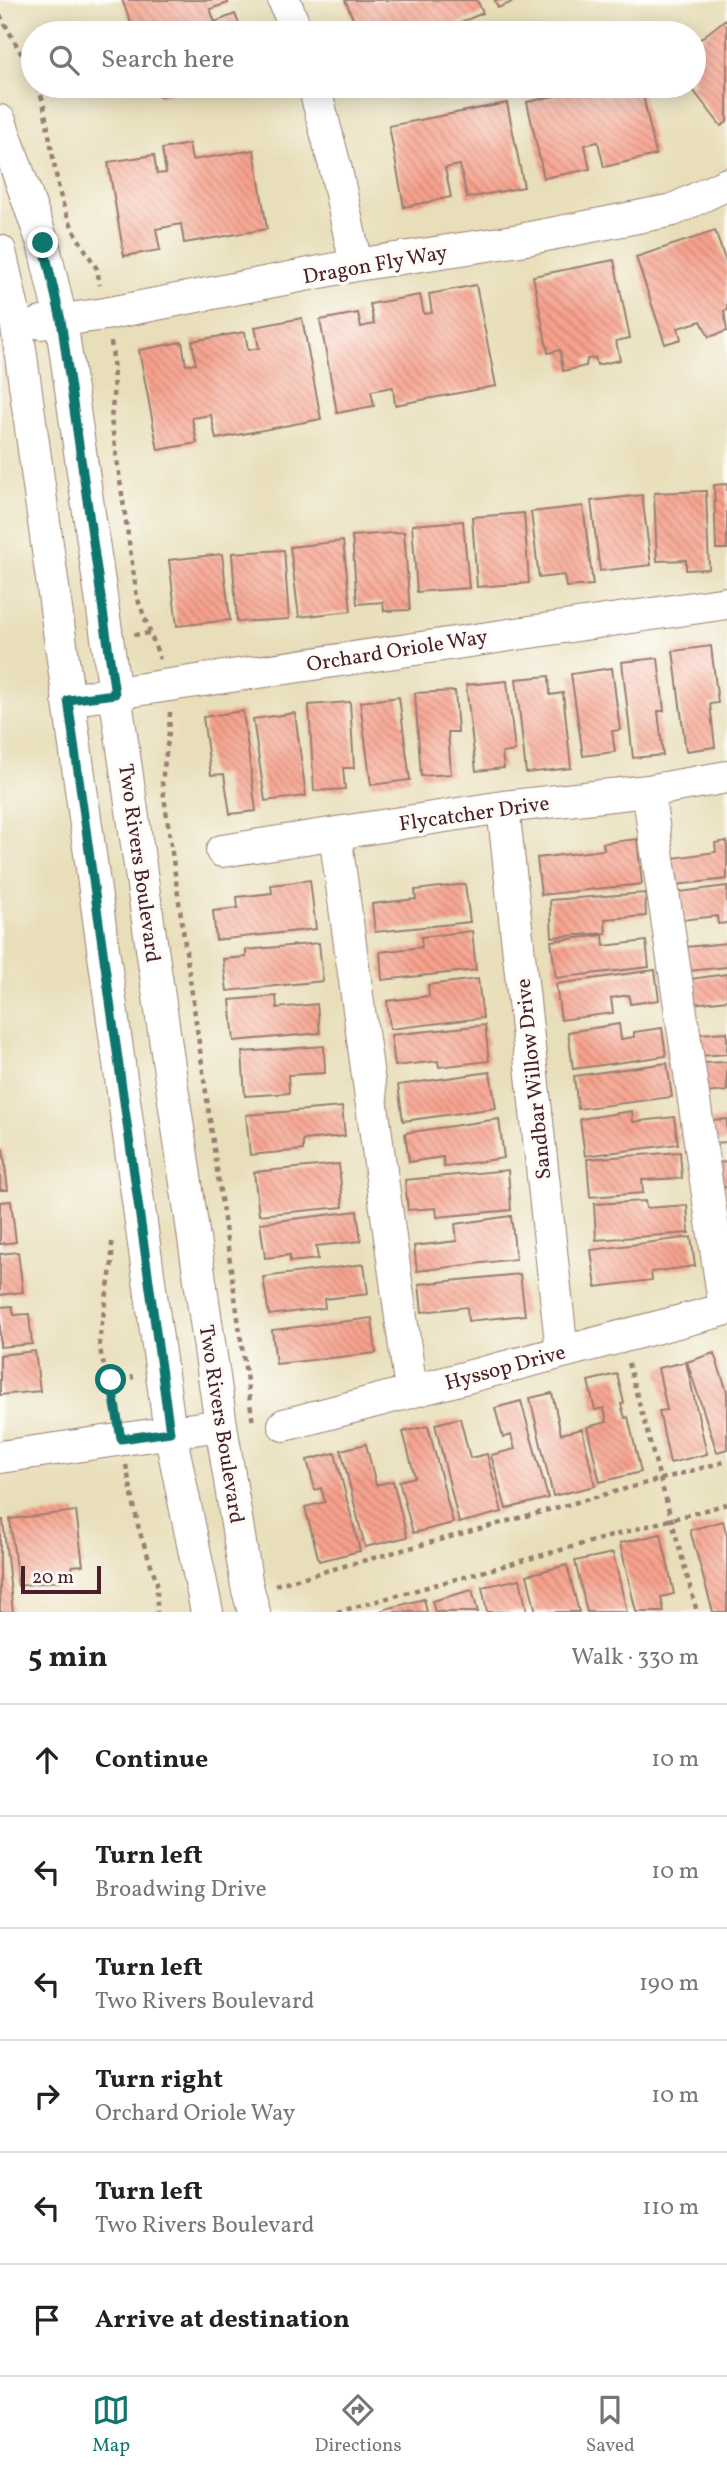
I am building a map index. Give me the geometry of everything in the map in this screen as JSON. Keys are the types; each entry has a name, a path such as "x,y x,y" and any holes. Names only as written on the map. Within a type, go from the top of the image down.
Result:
{"street":[{"path":"284,0 292,21"},
{"path":"317,98 356,265"},
{"name":"Two Rivers Boulevard","path":"0,121 43,243 61,320 221,1425 247,1586 265,1605"},
{"name":"Dragon Fly Way","path":"17,327 105,314 356,265 520,240 673,210 727,184"},
{"path":"0,251 17,327 170,1432 207,1612"},
{"name":"Orchard Oriole Way","path":"68,700 727,603"},
{"name":"Flycatcher Drive","path":"222,851 503,807 648,791 727,777"},
{"path":"648,791 726,1309"},
{"name":"Sandbar Willow Drive","path":"503,807 562,1352"},
{"path":"335,834 411,1391"},
{"name":"Hyssop Drive","path":"269,1426 726,1309"},
{"path":"0,1457 221,1425"}],"path":[{"path":"0,15 21,53"},
{"path":"42,98 59,191 75,233 97,269 114,360 111,419 138,597 170,685 169,733 162,782 269,1426"},
{"path":"112,1238 112,1263 99,1341 102,1360 111,1380 139,1530 157,1582 157,1612"},
{"path":"625,1355 697,1612"},
{"path":"274,1585 727,1461"},
{"path":"337,1612 727,1504"},
{"path":"265,1605 274,1585 272,1572"}],"building":[{"path":"122,0 227,0 228,3 210,9 215,21 130,21"},
{"path":"345,0 477,0 483,13 464,21 354,21"},
{"path":"495,0 517,0 498,8"},
{"path":"235,14 238,21 218,21"},
{"path":"727,18 727,122 721,126 699,98 706,98 706,35"},
{"path":"545,98 644,98 656,155 604,167 598,142 585,145 590,169 544,178 527,102"},
{"path":"507,103 524,187 467,198 460,165 445,168 451,197 404,207 389,126"},
{"path":"189,144 192,160 254,150 267,229 184,243 181,224 156,229 160,250 124,256 108,162 154,155 157,174 166,173 162,149"},
{"path":"715,231 727,265 727,310 724,311 727,331 709,337 701,321 678,328 681,339 665,344 636,257"},
{"path":"614,260 630,338 616,341 620,360 597,365 595,358 587,359 586,366 563,371 560,350 548,353 533,276"},
{"path":"476,285 496,386 395,405 393,387 371,391 374,406 337,413 320,320 358,313 361,327 374,324 370,304 420,295 424,314 432,313 429,294"},
{"path":"302,318 321,419 216,439 211,415 192,418 197,443 158,450 139,350 182,342 186,365 196,364 192,341 245,332 248,350 259,348 255,327"},
{"path":"727,484 727,549 716,549 714,485"},
{"path":"706,491 709,569 686,570 686,560 657,561 654,493"},
{"path":"642,495 651,565 600,571 591,501"},
{"path":"583,506 593,585 566,587 564,575 539,578 531,512"},
{"path":"524,513 529,583 477,587 472,517"},
{"path":"463,521 469,588 417,592 412,525"},
{"path":"404,532 410,610 384,611 383,602 357,604 352,536"},
{"path":"343,541 351,611 299,617 290,547"},
{"path":"284,550 289,619 237,622 232,553"},
{"path":"222,554 230,620 177,626 169,560"},
{"path":"711,646 718,703 710,704 715,747 686,751 673,651"},
{"path":"658,658 664,711 658,711 663,755 633,758 622,662"},
{"path":"612,668 620,730 612,731 615,752 583,756 571,674"},
{"path":"549,676 550,695 563,693 571,768 526,773 516,679"},
{"path":"507,681 515,751 502,753 504,768 476,771 466,685"},
{"path":"455,691 458,732 448,732 451,774 421,776 415,693"},
{"path":"399,697 410,780 371,785 360,702"},
{"path":"350,702 354,768 343,768 345,789 314,791 309,705"},
{"path":"243,711 256,811 230,814 224,774 211,775 203,717"},
{"path":"295,713 306,796 265,801 253,719"},
{"path":"637,839 642,884 541,895 537,858 604,850 603,843"},
{"path":"727,841 727,879 676,885 673,858 716,852 715,843"},
{"path":"310,880 316,929 216,940 213,911 238,908 237,897 272,893 271,885"},
{"path":"465,884 470,922 375,932 372,904 416,899 415,890"},
{"path":"727,886 727,923 718,924 717,916 681,920 679,892"},
{"path":"645,893 646,916 605,919 606,933 552,937 550,900"},
{"path":"472,931 476,970 382,980 380,952 422,947 421,937"},
{"path":"603,935 604,946 646,941 649,967 556,978 551,941"},
{"path":"319,943 323,981 227,991 223,959 246,957 246,950"},
{"path":"727,943 727,967 688,971 686,947"},
{"path":"655,970 659,1000 630,1004 629,995 611,998 613,1013 561,1020 556,984"},
{"path":"727,974 727,1000 693,1004 690,979"},
{"path":"478,979 483,1018 390,1029 387,1001 429,996 428,985"},
{"path":"276,996 277,1008 317,1004 320,1033 234,1041 230,1000"},
{"path":"619,1024 621,1039 634,1037 634,1032 662,1028 666,1056 573,1069 568,1032"},
{"path":"485,1025 489,1061 439,1067 438,1061 395,1066 391,1035"},
{"path":"727,1032 727,1054 700,1056 698,1034"},
{"path":"324,1046 325,1073 288,1075 289,1093 245,1096 242,1052"},
{"path":"727,1062 727,1091 705,1093 703,1063"},
{"path":"667,1063 672,1097 578,1109 574,1076"},
{"path":"490,1072 496,1108 403,1121 398,1085"},
{"path":"342,1107 345,1136 303,1140 303,1150 250,1155 246,1115"},
{"path":"632,1111 633,1122 674,1117 678,1144 585,1156 580,1119"},
{"path":"499,1119 504,1158 444,1167 443,1157 409,1162 405,1133"},
{"path":"727,1119 727,1142 712,1143 711,1120"},
{"path":"0,1149 3,1149 8,1190 0,1190"},
{"path":"680,1152 682,1178 642,1180 643,1193 590,1197 587,1159"},
{"path":"727,1162 727,1187 719,1187 717,1163"},
{"path":"339,1164 343,1207 259,1215 254,1172"},
{"path":"508,1170 511,1210 437,1217 436,1208 408,1210 405,1180"},
{"path":"11,1201 16,1242 0,1244 0,1202"},
{"path":"645,1201 646,1208 687,1205 689,1233 596,1240 594,1204"},
{"path":"357,1211 361,1241 316,1246 318,1259 290,1262 290,1255 265,1258 260,1223"},
{"path":"511,1216 516,1259 417,1271 414,1246 457,1241 455,1224"},
{"path":"691,1237 695,1266 651,1272 652,1280 596,1287 591,1250"},
{"path":"18,1252 23,1292 0,1295 0,1254"},
{"path":"364,1264 368,1294 324,1299 325,1308 269,1315 263,1277"},
{"path":"520,1274 525,1315 468,1321 467,1307 422,1312 419,1284"},
{"path":"12,1306 14,1315 29,1314 32,1344 0,1347 0,1307"},
{"path":"372,1318 376,1353 276,1364 272,1330"},
{"path":"35,1351 40,1391 0,1395 0,1355"},
{"path":"714,1353 727,1392 727,1449 717,1452 687,1362"},
{"path":"686,1362 707,1454 670,1463 659,1411 667,1410 658,1368"},
{"path":"617,1374 624,1403 621,1404 625,1418 628,1417 641,1472 600,1482 587,1427 607,1422 604,1408 595,1410 588,1381"},
{"path":"552,1393 561,1434 582,1429 595,1486 553,1496 530,1398"},
{"path":"521,1401 548,1498 506,1509 491,1455 515,1449 511,1435 503,1438 495,1408"},
{"path":"460,1418 470,1458 487,1454 502,1512 459,1523 435,1424"},
{"path":"428,1426 453,1523 413,1533 399,1481 415,1477 403,1432"},
{"path":"366,1444 376,1485 393,1481 407,1537 365,1547 341,1450"},
{"path":"335,1453 360,1551 319,1561 305,1507 325,1502 321,1488 315,1490 307,1460"},
{"path":"76,1511 83,1565 72,1566 74,1579 18,1586 10,1519"},
{"path":"0,1520 3,1520 13,1612 0,1612"},
{"path":"723,1521 727,1536 727,1612 713,1612 690,1530"},
{"path":"661,1534 674,1594 661,1597 664,1612 636,1612 620,1543"},
{"path":"613,1553 627,1612 587,1612 575,1561"},
{"path":"567,1565 579,1612 536,1612 527,1575"},
{"path":"520,1579 527,1612 487,1612 482,1587"},
{"path":"472,1590 478,1612 435,1612 432,1601"},
{"path":"424,1599 427,1612 382,1612 382,1610"}],"route":[{"path":"43,243 61,320 115,694 68,700 170,1432 121,1439 111,1380"}]}
